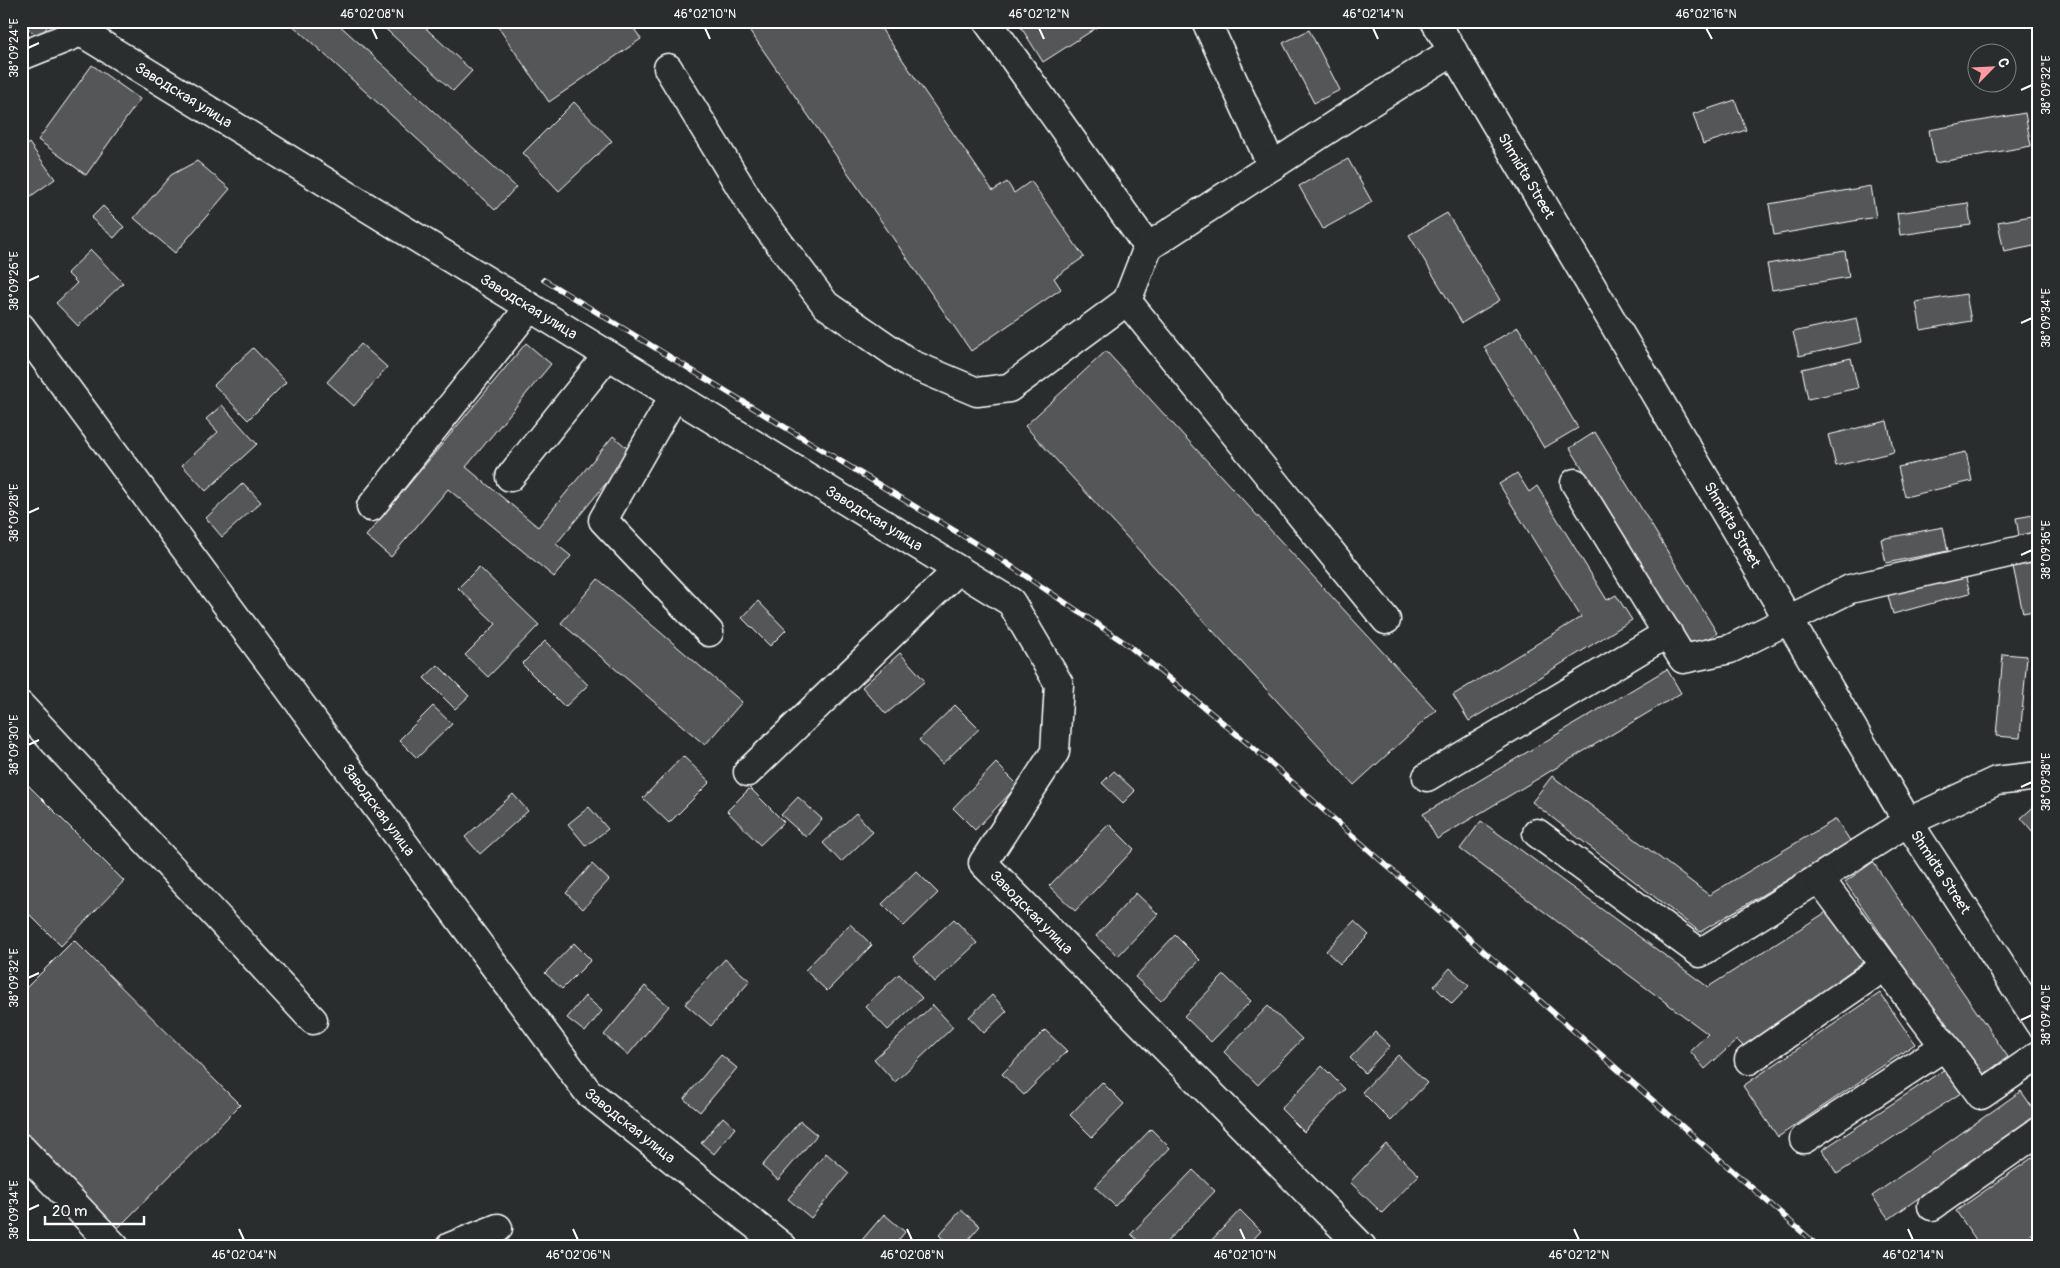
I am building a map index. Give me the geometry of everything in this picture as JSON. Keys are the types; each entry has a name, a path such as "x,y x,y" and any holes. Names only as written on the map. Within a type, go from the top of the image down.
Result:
{"street":[{"path":"987,21 1148,247"},
{"path":"1206,21 1272,166"},
{"name":"Shmidta Street","path":"1435,21 1908,822 2039,1023"},
{"name":"Заводская улица","path":"21,56 81,32 1011,602 1058,684 1055,752 983,864 1362,1247"},
{"path":"668,68 755,211 826,305 911,364 977,392 1009,388 1127,301 1148,247 1453,50"},
{"path":"1127,301 1386,620"},
{"path":"371,507 530,307"},
{"name":"Заводская улица","path":"21,327 588,1092 783,1247"},
{"path":"510,477 608,355"},
{"path":"674,396 603,520 709,632"},
{"path":"1575,483 1683,659 1730,649 1850,589 2039,546"},
{"path":"748,772 958,570"},
{"path":"1427,777 1668,633"},
{"path":"21,706 313,1020"},
{"path":"1537,833 1700,954 1908,822 1996,781 2039,776"},
{"path":"1819,878 1981,1094 2039,1055"},
{"path":"1749,1060 1885,966"},
{"path":"1804,1139 1945,1046"},
{"path":"1932,1206 2039,1131"},
{"path":"21,1148 115,1247"},
{"path":"450,1247 498,1228"}],"building":[{"path":"21,21 51,21 40,37 21,24"},
{"path":"288,21 335,21 516,187 495,210"},
{"path":"377,21 418,21 472,71 453,91"},
{"path":"494,21 629,21 641,39 549,102"},
{"path":"743,21 876,21 993,191 1007,182 1014,193 1031,181 1084,257 1054,278 1061,289 971,351"},
{"path":"1017,21 1107,21 1043,62"},
{"path":"1309,30 1340,90 1314,103 1283,43"},
{"path":"92,65 140,99 86,175 38,140"},
{"path":"1735,100 1746,130 1703,144 1693,114"},
{"path":"574,102 612,141 559,191 523,153"},
{"path":"2025,113 2031,146 1935,163 1929,130"},
{"path":"29,143 55,179 21,203 21,149"},
{"path":"1348,159 1372,202 1323,229 1299,186"},
{"path":"197,161 230,189 175,253 134,218 171,175"},
{"path":"1871,186 1876,217 1774,235 1769,204"},
{"path":"1968,203 1971,225 1900,235 1897,213"},
{"path":"103,206 124,227 114,238 91,218"},
{"path":"1447,213 1500,300 1462,323 1409,235"},
{"path":"2037,215 2039,245 2004,252 1998,222"},
{"path":"91,250 123,283 78,326 56,303 77,283 67,273"},
{"path":"1845,251 1849,277 1772,290 1767,264"},
{"path":"1966,294 1971,321 1921,330 1916,302"},
{"path":"1857,318 1862,342 1799,356 1793,332"},
{"path":"1518,327 1578,428 1544,448 1484,347"},
{"path":"526,343 551,364 466,467 538,527 613,436 632,452 556,544 571,556 554,577 448,489 391,557 366,536"},
{"path":"361,344 387,367 354,406 327,382"},
{"path":"253,348 286,382 248,420 214,385"},
{"path":"1106,351 1436,710 1354,785 1025,426"},
{"path":"1851,358 1858,388 1808,399 1802,369"},
{"path":"222,405 257,444 206,491 182,465 218,432 206,419"},
{"path":"1887,421 1894,452 1836,466 1828,435"},
{"path":"1595,432 1717,633 1692,648 1570,448"},
{"path":"1966,452 1972,481 1905,497 1898,467"},
{"path":"1517,473 1529,492 1537,486 1607,600 1616,595 1632,620 1469,721 1453,695 1581,617 1499,484"},
{"path":"243,483 261,502 222,537 206,518"},
{"path":"2039,514 2039,532 2019,536 2016,518"},
{"path":"1943,527 1948,551 1886,563 1881,539"},
{"path":"2034,557 2039,578 2039,610 2023,613 2012,562"},
{"path":"479,567 539,625 488,677 465,655 496,624 458,588"},
{"path":"1964,571 1970,593 1893,614 1887,592"},
{"path":"598,579 742,702 705,745 561,623"},
{"path":"758,601 786,630 770,646 742,618"},
{"path":"545,641 588,685 565,707 522,664"},
{"path":"900,653 925,681 886,714 862,687"},
{"path":"2003,654 2027,656 2020,738 1996,736"},
{"path":"438,665 469,696 455,709 424,678"},
{"path":"1667,669 1681,693 1437,839 1423,814"},
{"path":"955,705 979,729 942,764 919,740"},
{"path":"433,706 452,724 417,758 399,740"},
{"path":"683,756 710,782 669,823 643,798"},
{"path":"996,763 1018,785 975,830 953,808"},
{"path":"1114,771 1135,791 1123,803 1102,783"},
{"path":"1552,776 1709,895 1836,819 1851,842 1700,932 1532,802"},
{"path":"21,778 124,881 61,946 21,906"},
{"path":"750,788 784,822 760,845 727,811"},
{"path":"513,794 528,811 480,854 465,837"},
{"path":"798,797 822,819 806,837 781,815"},
{"path":"2039,802 2039,839 2021,818"},
{"path":"589,807 608,829 586,846 568,824"},
{"path":"856,813 873,832 841,862 823,843"},
{"path":"1481,821 1708,987 1828,911 1863,962 1745,1048 1737,1040 1705,1069 1690,1051 1708,1034 1460,849"},
{"path":"1109,824 1134,849 1075,911 1049,886"},
{"path":"1873,862 2008,1057 1980,1077 1845,882"},
{"path":"592,864 609,880 583,909 566,893"},
{"path":"916,871 938,893 904,926 882,904"},
{"path":"1136,893 1158,914 1118,956 1096,936"},
{"path":"954,919 977,943 935,982 913,957"},
{"path":"1354,921 1369,935 1340,964 1326,951"},
{"path":"850,924 872,945 827,991 805,970"},
{"path":"1175,935 1200,960 1161,1001 1135,977"},
{"path":"74,940 240,1105 117,1229 21,1133 21,993"},
{"path":"574,943 591,960 562,989 545,973"},
{"path":"725,959 750,981 711,1026 685,1004"},
{"path":"1450,968 1469,986 1452,1004 1434,986"},
{"path":"899,974 922,998 888,1030 865,1006"},
{"path":"1224,975 1251,1001 1211,1042 1184,1016"},
{"path":"645,986 669,1006 628,1055 604,1035"},
{"path":"1880,993 1915,1044 1778,1137 1743,1086"},
{"path":"992,995 1007,1011 984,1033 969,1017"},
{"path":"585,996 602,1011 585,1032 567,1018"},
{"path":"933,1005 953,1027 895,1082 874,1059"},
{"path":"1268,1006 1302,1039 1258,1085 1224,1052"},
{"path":"1045,1030 1067,1051 1024,1095 1002,1074"},
{"path":"1375,1032 1390,1046 1365,1073 1350,1058"},
{"path":"721,1055 737,1068 700,1112 684,1099"},
{"path":"1398,1055 1427,1083 1391,1121 1362,1092"},
{"path":"1322,1066 1345,1089 1304,1132 1281,1109"},
{"path":"1945,1069 1961,1093 1837,1174 1822,1150"},
{"path":"1102,1082 1124,1104 1092,1137 1070,1115"},
{"path":"2021,1091 2037,1114 1889,1219 1872,1196"},
{"path":"723,1117 735,1128 714,1154 701,1143"},
{"path":"800,1121 817,1135 778,1180 762,1166"},
{"path":"1151,1129 1170,1148 1115,1206 1095,1187"},
{"path":"1386,1144 1419,1175 1382,1213 1350,1182"},
{"path":"826,1153 849,1173 811,1218 788,1199"},
{"path":"2039,1153 2039,1229 2013,1247 1981,1247 1956,1211"},
{"path":"1193,1170 1215,1191 1162,1247 1145,1247 1131,1234"},
{"path":"961,1210 980,1226 962,1247 952,1247 939,1235"},
{"path":"1240,1210 1261,1231 1246,1247 1205,1247"},
{"path":"884,1214 905,1232 893,1247 856,1247"}],"railway":[{"path":"544,280 996,556 1128,645 1250,745 1819,1247"}]}
